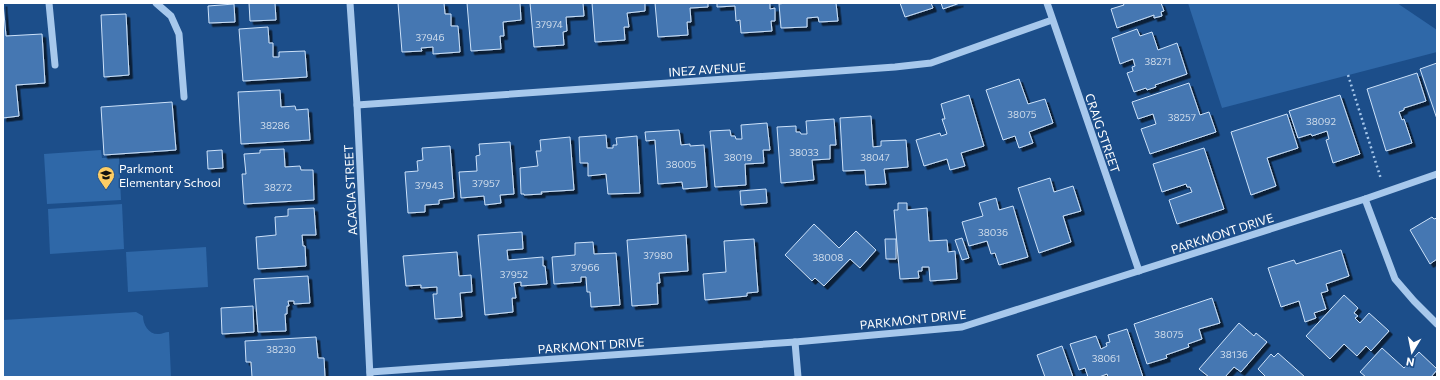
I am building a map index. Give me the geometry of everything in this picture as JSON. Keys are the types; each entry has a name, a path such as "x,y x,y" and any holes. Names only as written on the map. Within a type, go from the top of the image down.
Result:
{"street":[{"path":"49,3 55,65"},
{"path":"156,3 171,16 179,34 184,97"},
{"name":"ACACIA STREET","path":"350,3 357,105 370,374"},
{"name":"CRAIG STREET","path":"1046,3 1139,271"},
{"name":"INEZ AVENUE","path":"357,105 895,67 931,63 1052,20"},
{"name":"PARKMONT DRIVE","path":"370,374 795,342 962,327 1365,199 1437,174"},
{"path":"1365,199 1395,279 1437,324"},
{"path":"795,342 798,377"}],"path":[{"path":"1348,75 1385,192"}],"shaded area":[{"path":"1188,3 1397,3 1437,30 1437,52 1222,108"},
{"path":"101,150 102,158 119,157 121,200 47,204 44,154"},
{"path":"122,204 124,249 50,254 48,209"},
{"path":"206,247 208,287 128,292 126,252"},
{"path":"136,312 143,316 145,326 152,333 159,334 169,332 171,377 3,377 3,320"}],"building":[{"path":"3,3 6,36 42,34 45,83 16,85 19,116 3,118"},
{"path":"249,3 275,3 276,20 250,21"},
{"path":"398,3 444,3 445,14 451,14 451,26 458,26 460,52 433,54 433,47 421,48 422,51 402,52"},
{"path":"467,3 520,3 521,20 503,22 504,36 500,36 501,49 471,51"},
{"path":"530,3 583,3 584,16 566,17 567,31 563,32 564,45 534,47"},
{"path":"592,3 645,3 645,11 627,13 629,27 624,27 625,40 595,42"},
{"path":"655,3 708,3 708,7 690,8 691,22 687,22 688,35 658,37"},
{"path":"717,3 770,3 770,9 775,8 775,21 771,21 772,31 741,33 740,20 736,21 735,6 717,7"},
{"path":"836,3 838,21 819,22 818,17 807,18 807,27 781,28 779,4"},
{"path":"900,3 931,3 933,8 905,17"},
{"path":"941,3 960,3 943,9"},
{"path":"1123,3 1161,3 1164,11 1161,12 1162,16 1154,18 1154,15 1117,28 1111,9 1124,5"},
{"path":"234,4 235,22 209,23 208,6"},
{"path":"126,14 129,75 104,77 101,15"},
{"path":"268,27 269,43 273,43 273,57 279,57 279,52 305,51 307,77 243,81 239,29"},
{"path":"1137,29 1140,36 1152,32 1158,50 1177,43 1187,74 1155,85 1156,87 1147,90 1146,88 1134,92 1127,73 1133,71 1132,67 1135,66 1133,59 1120,64 1112,38"},
{"path":"1437,63 1437,119 1420,69"},
{"path":"1417,73 1426,101 1404,108 1404,110 1399,112 1402,120 1404,119 1412,143 1386,151 1367,89"},
{"path":"1019,79 1028,104 1045,99 1053,123 1029,132 1033,143 1019,148 1015,136 1003,140 986,90"},
{"path":"1189,83 1200,115 1209,112 1216,132 1150,154 1141,129 1156,124 1153,114 1138,119 1132,102"},
{"path":"280,90 281,107 295,106 296,110 308,109 310,140 241,144 238,92"},
{"path":"969,95 984,146 961,153 965,166 950,170 947,159 924,166 916,140 940,133 941,136 947,134 942,119 945,119 941,104"},
{"path":"1340,95 1360,154 1333,163 1326,140 1329,139 1327,131 1312,136 1311,134 1298,138 1289,111"},
{"path":"172,102 176,150 104,155 101,107"},
{"path":"1287,114 1298,148 1267,158 1276,186 1251,195 1231,132"},
{"path":"871,116 873,147 881,146 881,141 906,140 908,167 884,169 886,184 866,185 865,170 843,171 840,118"},
{"path":"834,119 836,145 830,145 830,159 812,160 814,180 781,183 777,127 796,126 796,132 807,134 806,121"},
{"path":"767,123 770,150 763,150 764,163 745,164 746,185 715,187 710,131 730,130 731,136 735,136 736,139 742,139 741,125"},
{"path":"679,130 681,145 704,145 707,187 683,189 682,182 658,184 655,140 646,141 645,132"},
{"path":"606,135 607,148 613,148 613,145 617,145 616,138 637,136 640,193 608,194 606,174 588,176 588,163 580,163 579,137"},
{"path":"570,137 574,190 541,192 542,194 521,194 520,168 538,166 536,151 541,151 540,140"},
{"path":"510,142 514,194 500,195 501,203 485,205 484,196 461,198 459,172 477,171 476,156 480,155 479,144"},
{"path":"450,146 454,198 439,200 439,204 425,205 425,212 408,213 405,172 418,171 417,161 423,160 422,148"},
{"path":"1204,148 1224,209 1177,224 1169,200 1192,192 1190,187 1187,187 1186,184 1162,192 1153,164"},
{"path":"284,149 285,167 300,166 301,170 313,170 314,200 244,204 242,174 246,174 244,154 260,153 260,150"},
{"path":"222,150 223,168 208,169 207,151"},
{"path":"1050,178 1054,192 1073,186 1081,211 1063,216 1071,242 1039,253 1018,188"},
{"path":"766,189 767,203 741,205 740,191"},
{"path":"996,198 999,210 1013,206 1028,257 999,265 995,253 991,254 987,241 969,246 962,222 983,216 979,203"},
{"path":"898,203 907,203 907,210 927,208 929,241 947,240 948,252 955,251 957,279 930,281 929,267 922,267 922,271 918,271 919,278 900,279 894,210 898,210"},
{"path":"314,208 316,235 302,235 303,246 305,246 306,266 258,269 256,237 276,235 275,217 288,216 288,209"},
{"path":"1432,217 1434,219 1437,218 1437,259 1430,264 1410,230"},
{"path":"814,224 839,248 856,231 876,250 860,268 850,259 824,286 815,278 812,281 785,255"},
{"path":"522,232 523,249 507,250 508,260 543,257 543,266 545,266 547,284 521,286 521,282 514,283 516,298 512,298 513,312 485,315 478,235"},
{"path":"686,235 688,271 659,273 660,283 657,283 658,304 632,306 627,240"},
{"path":"962,238 969,258 962,260 955,240"},
{"path":"754,239 758,292 747,293 747,296 705,300 703,274 726,272 724,241"},
{"path":"885,239 896,239 896,259 886,259"},
{"path":"593,242 594,254 616,253 620,305 591,307 590,292 587,292 586,277 581,277 581,282 554,284 552,257 575,255 575,243"},
{"path":"1341,250 1349,276 1326,284 1328,291 1321,293 1326,309 1314,313 1316,318 1305,322 1299,301 1281,307 1268,268 1294,260 1296,264"},
{"path":"457,252 459,276 471,275 472,292 460,293 462,317 435,319 433,294 437,294 437,287 421,288 421,285 406,286 403,256"},
{"path":"308,276 310,303 294,304 294,301 288,301 289,306 287,306 287,314 285,314 286,331 258,332 254,279"},
{"path":"1344,295 1358,308 1354,313 1358,316 1355,318 1360,323 1369,313 1389,331 1371,351 1366,346 1357,356 1344,344 1330,359 1306,336"},
{"path":"1212,298 1220,323 1199,329 1202,339 1188,344 1189,347 1166,355 1167,358 1147,364 1134,324"},
{"path":"253,306 254,332 222,334 221,308"},
{"path":"1239,323 1254,336 1256,333 1267,342 1241,372 1234,367 1225,377 1209,377 1199,369"},
{"path":"1127,329 1143,377 1108,377 1107,374 1099,377 1088,377 1085,368 1079,370 1070,344 1096,336 1101,349 1107,346 1106,343 1110,342 1108,335"},
{"path":"316,337 318,358 324,358 325,377 252,377 251,362 246,362 245,341"},
{"path":"1062,346 1073,377 1045,377 1037,355"},
{"path":"1382,348 1404,368 1419,352 1437,370 1431,377 1366,377 1360,372"},
{"path":"1278,353 1305,377 1266,377 1258,369 1271,354 1274,357"}],"place":[{"name":"Parkmont Elementary School","path":"106,190"}]}
